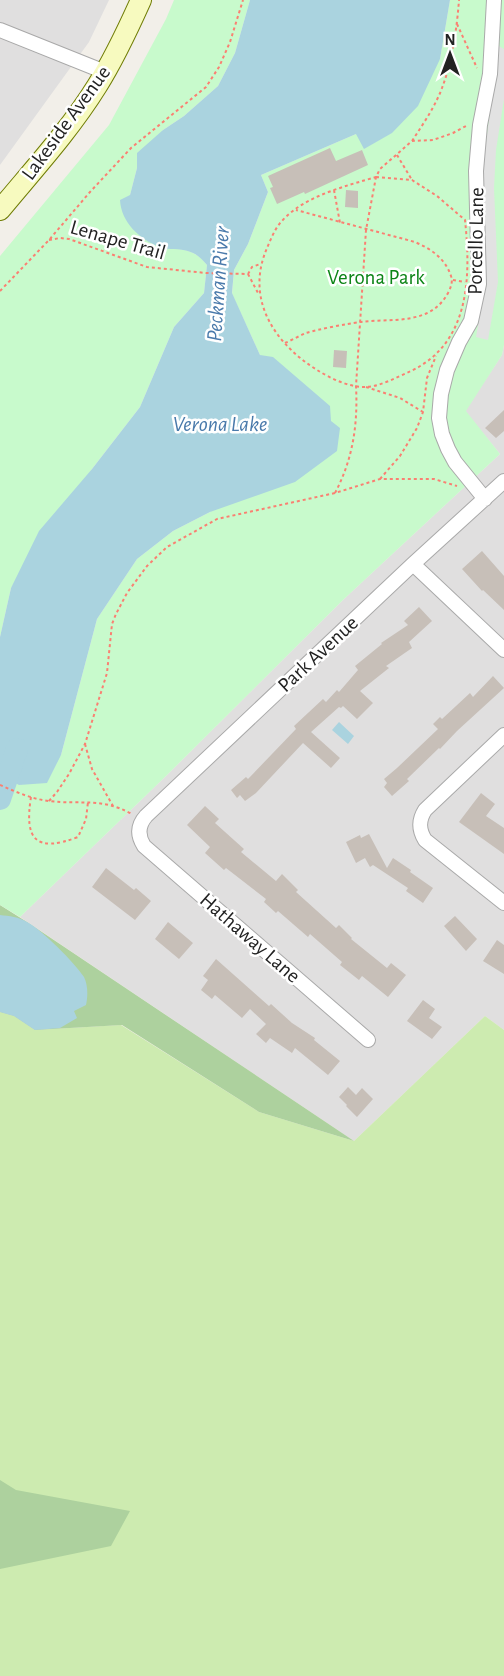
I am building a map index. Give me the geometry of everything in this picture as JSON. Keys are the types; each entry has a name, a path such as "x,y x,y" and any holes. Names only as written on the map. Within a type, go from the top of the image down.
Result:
{"main road":[{"name":"Lakeside Avenue","path":"4,200 78,114 105,72 141,0"}],"street":[{"name":"Porcello Lane","path":"485,499 448,450 439,418 441,394 447,370 471,321 478,284 476,171 480,125 490,74 494,0"},
{"path":"0,30 105,72"},
{"name":"Park Avenue","path":"141,826 412,564 504,481"},
{"path":"412,564 504,650"},
{"path":"504,735 425,810 420,826 425,840 504,903"},
{"name":"Hathaway Lane","path":"141,826 141,842 144,846 368,1040"}],"path":[{"name":"Lenape Trail","path":"49,240 130,148 206,87 223,59 243,0"},
{"path":"335,493 345,474 352,449 357,410 356,386 366,230 376,177 380,169 412,141 441,90 448,70 459,0"},
{"path":"456,23 478,71 490,74"},
{"path":"412,141 434,140 468,124"},
{"path":"366,387 387,381 426,363 447,343 462,309 467,282 465,220 437,196 412,180 397,154"},
{"path":"260,295 260,264 283,219 311,200 376,177 412,180"},
{"path":"334,190 340,223"},
{"path":"285,344 306,333 361,322 395,321 425,315 446,297 453,280 439,256 424,245 295,210"},
{"name":"Lenape Trail","path":"49,240 69,239 147,267 206,273 248,274"},
{"path":"0,291 49,240"},
{"path":"260,264 252,267 248,274 260,295 268,321 285,344 302,359 321,372 356,386 400,398 423,412 439,418"},
{"path":"453,280 467,282"},
{"path":"380,479 408,444 423,412 427,378 436,354"},
{"path":"49,801 69,774 85,744 107,673 112,624 128,593 147,566 167,547 217,519 335,493 380,479 434,479 455,485 485,499"},
{"path":"85,744 92,769 113,806"},
{"path":"0,785 49,801 101,803 113,806 141,826"},
{"path":"31,797 28,814 30,831 40,842 50,844 78,837 86,819 88,802"}],"shaded area":[{"path":"0,0 109,0 89,42 0,165"},
{"path":"499,46 504,49 504,99 496,150 494,188 498,282 488,340 476,337 485,284 483,164"},
{"path":"504,345 504,1030 485,1016 354,1141 20,917 344,599 500,454 465,411 502,355"}],"green space":[{"path":"174,0 250,0 235,53 218,86 184,116 163,130 137,168 130,195 161,248 192,252 207,265 204,293 174,327 140,407 92,469 11,588 0,637 0,256 109,125"},
{"name":"Verona Park","path":"450,0 504,0 504,345 502,355 466,411 500,454 344,599 20,917 0,905 0,775 20,785 61,755 97,619 137,559 173,531 210,512 331,421 260,355 232,294 234,270 248,244 268,192 261,175 356,134 440,59"},
{"path":"0,905 354,1141 259,1112 122,1025 35,1030 14,1016 0,1012"},
{"path":"0,1012 14,1016 35,1030 121,1025 259,1112 354,1141 485,1016 504,1030 504,1676 0,1676"},
{"path":"0,1480 16,1490 130,1511 111,1546 0,1569"}],"water":[{"name":"Verona Lake","path":"250,0 450,0 440,59 418,106 392,133 364,149 356,134 261,175 268,192 248,244 234,270 232,293 260,355 273,357 330,406 331,421 340,428 337,451 295,482 210,512 173,531 137,559 97,619 61,755 47,783 19,785 0,775 0,637 11,588 39,531 92,469 140,407 174,327 204,293 207,265 189,251 163,248 145,240 128,223 120,200 130,195 137,168 137,153 218,86 235,53"},
{"path":"339,722 354,736 348,744 332,730"},
{"path":"0,915 21,919 33,926 58,947 80,971 85,980 87,994 86,1005 74,1011 77,1018 60,1028 35,1030 14,1016 0,1012"}],"building":[{"path":"330,148 336,161 362,150 368,165 305,194 304,192 277,204 268,176"},
{"path":"346,190 358,191 358,208 345,207"},
{"path":"334,350 347,351 346,368 333,367"},
{"path":"504,410 504,431 496,438 485,428"},
{"path":"482,551 504,576 504,610 462,569"},
{"path":"419,607 432,621 409,642 412,648 386,666 389,668 360,691 373,703 357,719 343,706 339,707 311,732 340,758 331,768 303,743 256,793 245,801 240,795 237,798 231,790 246,777 248,779 296,729 294,726 323,699 326,702 337,690 339,692 358,670 355,666 381,643 408,625 404,621"},
{"path":"493,676 504,688 439,748 392,796 384,787 387,783 384,779 438,729 433,724 440,717 442,719 470,693 473,697"},
{"path":"481,793 495,804 486,816 504,828 504,854 459,822"},
{"path":"205,806 219,819 215,823 244,849 241,852 276,881 282,874 298,890 296,892 336,928 339,925 351,939 387,968 391,963 406,975 388,997 362,976 359,980 340,965 342,962 310,934 308,937 278,911 276,913 264,902 266,899 226,868 224,870 205,853 210,847 187,825"},
{"path":"369,834 387,868 393,858 433,888 423,903 406,891 408,888 373,865 370,867 365,858 356,863 346,842 360,835 361,838"},
{"path":"106,868 151,901 135,920 92,887"},
{"path":"455,916 477,939 466,951 444,926"},
{"path":"168,922 193,943 179,959 155,939"},
{"path":"497,940 504,945 504,974 483,961"},
{"path":"216,959 269,1006 271,1004 292,1023 315,1038 314,1040 340,1061 328,1075 295,1048 292,1053 270,1038 266,1043 256,1034 266,1024 250,1009 242,1018 215,995 212,999 201,990 208,980 203,976"},
{"path":"423,1000 435,1009 429,1018 442,1027 432,1039 407,1021"},
{"path":"348,1087 356,1095 362,1088 373,1099 357,1117 339,1097"}],"waterway":[{"name":"Peckman River","path":"0,799 17,749"}]}
